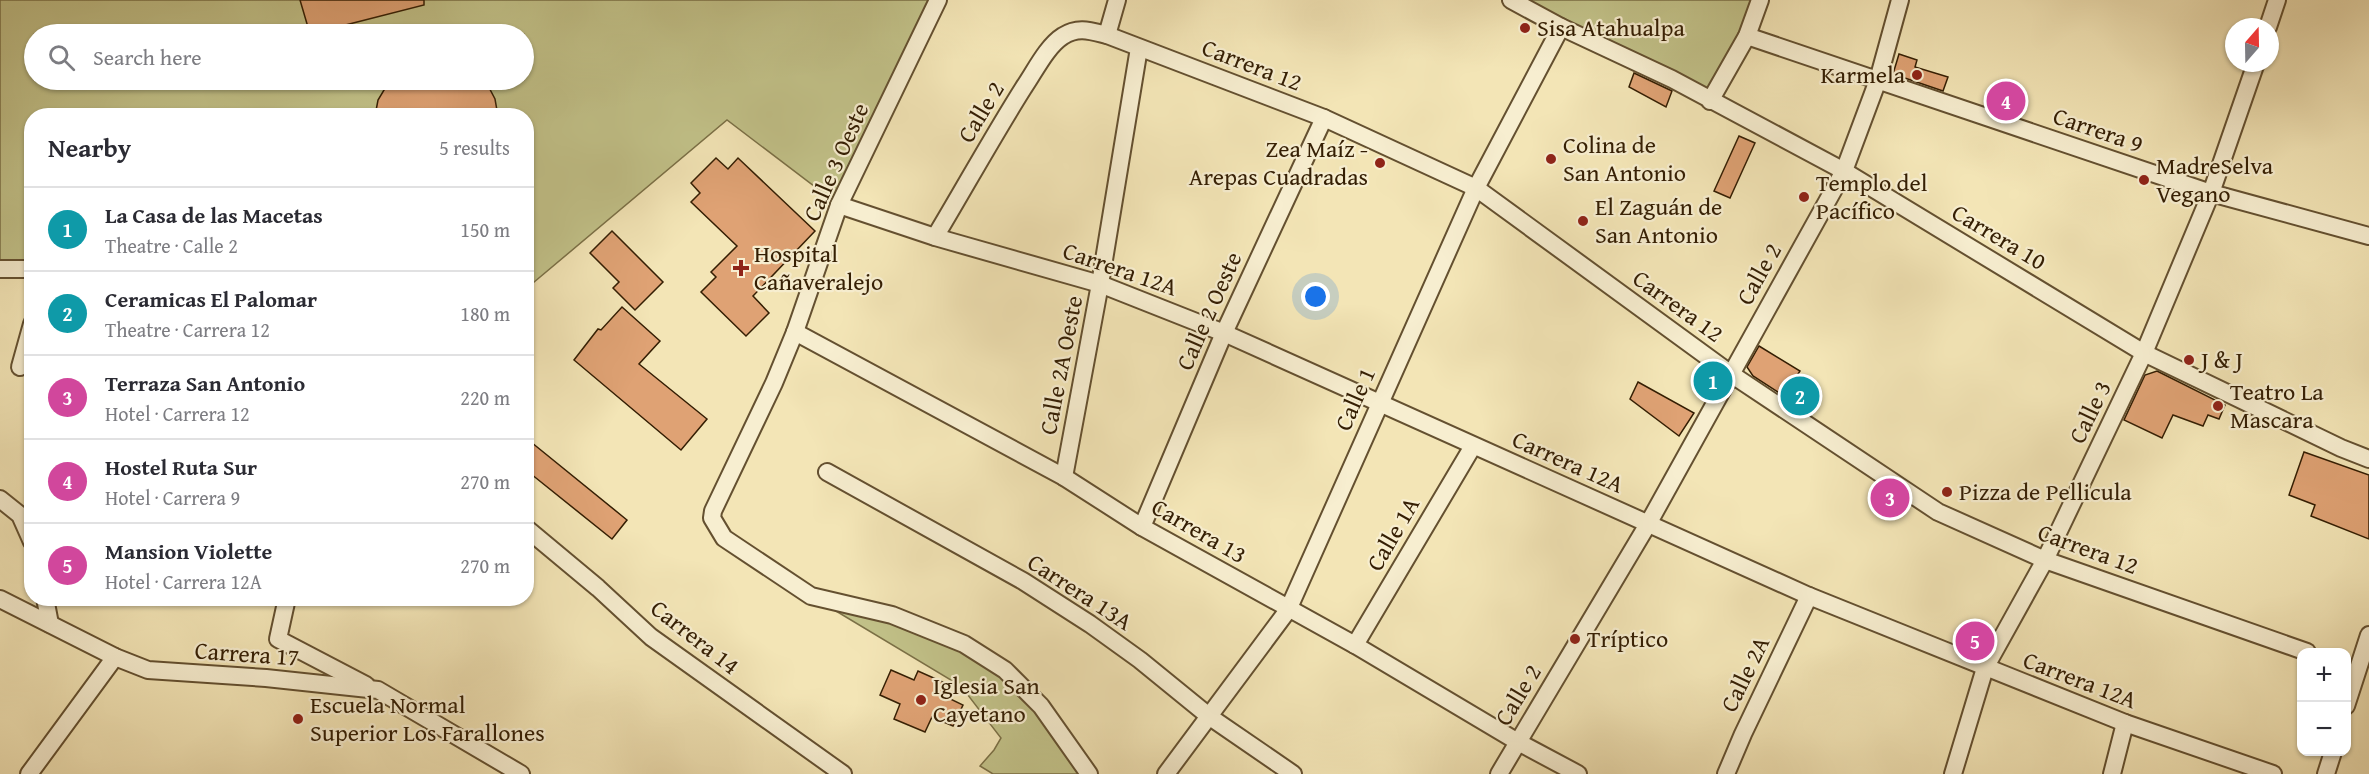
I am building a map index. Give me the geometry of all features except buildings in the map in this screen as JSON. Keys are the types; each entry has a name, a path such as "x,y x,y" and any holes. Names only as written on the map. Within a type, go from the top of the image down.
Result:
{"street":[{"name":"Calle 3 Oeste","path":"938,0 839,205 795,332 774,383 713,511 714,524 724,538 811,596 892,615 964,644 1005,670 1041,706 1089,774"},
{"path":"1107,35 1118,0"},
{"name":"Carrera 10","path":"1511,0 1561,27 1672,79 1844,171 2144,353 2341,448 2369,459"},
{"path":"1710,101 1747,36 1760,0"},
{"path":"1892,0 1893,20"},
{"name":"Calle 2","path":"1500,774 1648,524 1844,171 1878,80 1900,0"},
{"path":"2271,18 2277,0"},
{"name":"Calle 1","path":"1166,774 1288,610 1476,188 1561,27"},
{"name":"Carrera 12","path":"1084,30 1107,35 1324,118 1476,188 1731,374 1938,512 2045,560 2297,648"},
{"name":"Calle 2","path":"935,237 1035,70 1061,37 1072,31 1084,30"},
{"name":"Carrera 9","path":"1747,36 2211,193 2369,236"},
{"name":"Calle 2A Oeste","path":"1064,477 1100,284 1139,48"},
{"name":"Calle 3","path":"1953,774 1985,668 2045,560 2144,353 2211,193 2253,72"},
{"name":"Calle 2 Oeste","path":"1142,527 1224,333 1324,118"},
{"name":"Carrera 12A","path":"839,205 935,237 1100,284 1224,333 1809,596 2125,723 2273,774"},
{"path":"0,269 24,269"},
{"name":"Carrera 13","path":"795,332 1064,477 1142,527 1288,610 1355,645 1518,742 1578,774"},
{"path":"20,367 24,353"},
{"name":"Calle 1A","path":"1355,645 1473,446"},
{"name":"Carrera 13A","path":"826,472 1023,581 1140,660 1210,717 1293,774"},
{"path":"0,499 20,515 24,524"},
{"name":"Carrera 14","path":"534,535 598,588 651,637 843,774"},
{"name":"Calle 2A","path":"1726,774 1809,596"},
{"name":"Carrera 17","path":"0,599 115,657 148,670 266,678 378,690"},
{"path":"47,606 50,624"},
{"name":"Carrera 17","path":"285,606 278,639 378,690 517,773"},
{"path":"2347,702 2369,635"},
{"path":"29,774 115,657"},
{"path":"2112,774 2125,723"},
{"path":"2326,774 2332,756"}],"green space":[{"path":"0,0 938,0 839,205 727,120 534,282 534,108 24,108 24,269 0,269"},
{"path":"1511,0 1760,0 1710,101"},
{"path":"811,596 892,615 1005,670 1089,774 993,774 980,766 1001,738 961,686"}],"place":[{"name":"Sisa Atahualpa","path":"1525,28"},
{"name":"Karmela","path":"1917,75"},
{"name":"Hostel Ruta Sur","path":"2006,101"},
{"name":"Colina de San Antonio","path":"1551,159"},
{"name":"Zea Maíz - Arepas Cuadradas","path":"1380,163"},
{"name":"MadreSelva Vegano","path":"2144,180"},
{"name":"Templo del Pacífico","path":"1804,197"},
{"name":"El Zaguán de San Antonio","path":"1583,221"},
{"name":"Hospital Cañaveralejo","path":"741,268"},
{"name":"J & J","path":"2189,360"},
{"name":"La Casa de las Macetas","path":"1713,381"},
{"name":"Ceramicas El Palomar","path":"1800,396"},
{"name":"Teatro La Mascara","path":"2218,406"},
{"name":"Pizza de Pellicula","path":"1947,492"},
{"name":"Terraza San Antonio","path":"1890,498"},
{"name":"Tríptico","path":"1575,639"},
{"name":"Mansion Violette","path":"1975,641"},
{"name":"Iglesia San Cayetano","path":"921,700"},
{"name":"Escuela Normal Superior Los Farallones","path":"298,719"}]}
